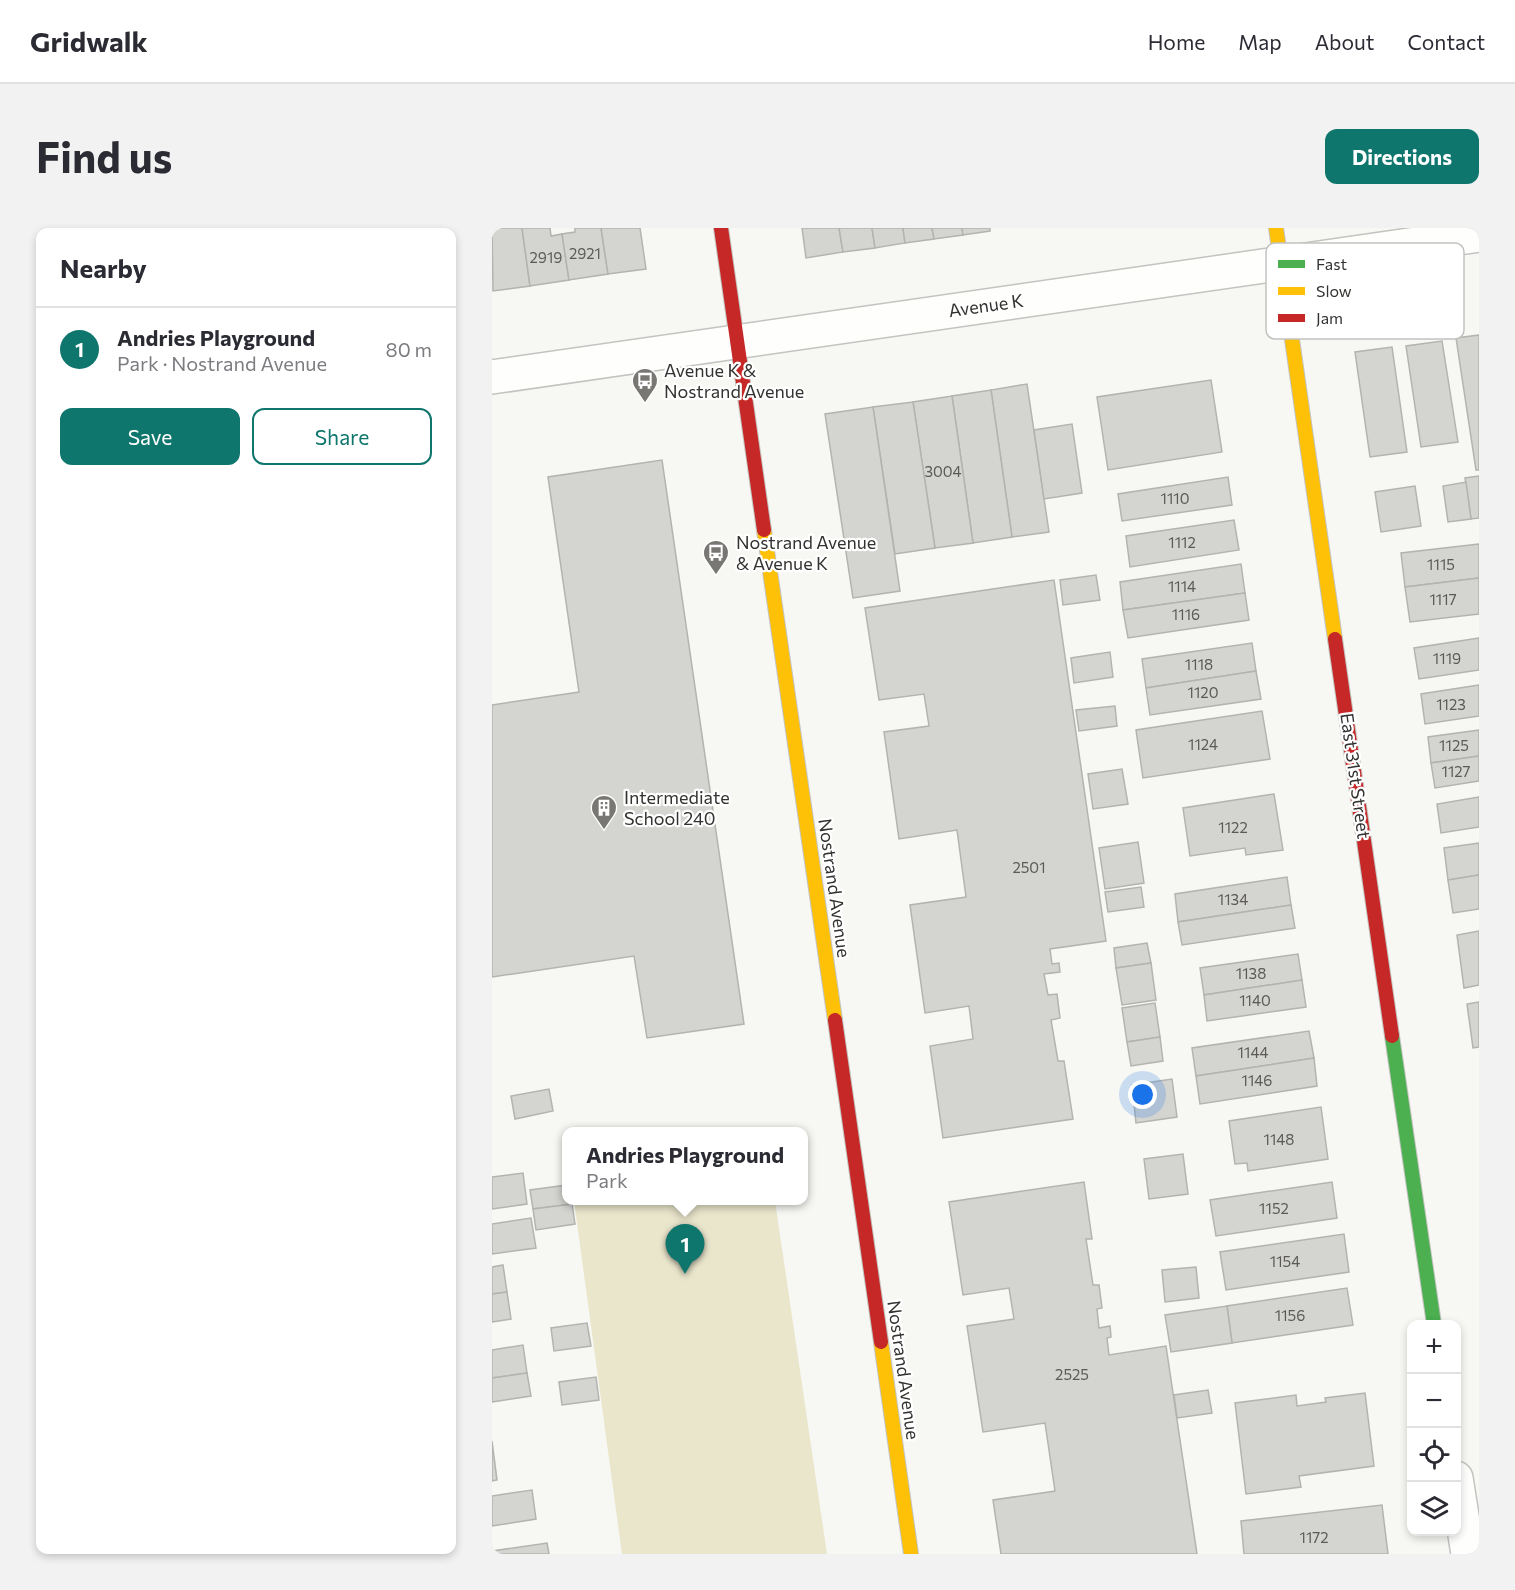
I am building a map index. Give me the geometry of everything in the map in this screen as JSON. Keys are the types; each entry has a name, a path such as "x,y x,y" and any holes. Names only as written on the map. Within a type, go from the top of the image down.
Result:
{"main road":[{"name":"Nostrand Avenue","path":"721,228 911,1554"},
{"name":"East 31st Street","path":"1276,228 1278,243"},
{"name":"East 31st Street","path":"1291,339 1433,1320"}],"street":[{"name":"Avenue K","path":"1424,243 1479,235"},
{"name":"Avenue K","path":"492,377 1266,266"},
{"path":"1457,1482 1468,1554"}],"shaded area":[{"path":"575,1205 776,1205 827,1554 622,1554"}],"building":[{"path":"492,228 522,228 530,286 493,291"},
{"path":"522,228 550,228 551,236 562,234 569,280 530,286"},
{"path":"575,228 601,228 608,274 569,280 562,234 575,232"},
{"path":"601,228 640,228 646,269 608,274"},
{"path":"802,228 839,228 843,252 806,258"},
{"path":"839,228 872,228 875,248 843,252"},
{"path":"872,228 903,228 905,243 875,248"},
{"path":"903,228 932,228 934,239 905,243"},
{"path":"932,228 962,228 963,235 934,239"},
{"path":"962,228 990,228 990,231 963,235"},
{"path":"1479,335 1479,470 1476,470 1456,339 1464,339 1464,337"},
{"path":"1442,341 1458,442 1421,447 1406,346"},
{"path":"1392,347 1407,452 1370,457 1355,352"},
{"path":"1211,380 1222,452 1108,470 1097,397"},
{"path":"1027,384 1049,532 1012,537 991,390"},
{"path":"991,390 1012,537 973,543 952,396"},
{"path":"952,396 973,543 935,548 913,402"},
{"path":"913,402 935,548 895,554 873,407"},
{"path":"873,407 900,591 853,598 825,414"},
{"path":"1072,424 1082,493 1044,499 1034,430"},
{"name":"Intermediate School 240","path":"662,460 744,1024 647,1038 634,956 492,977 492,705 579,692 548,477"},
{"path":"1479,476 1479,518 1471,519 1465,478"},
{"path":"1228,477 1232,505 1122,521 1118,494"},
{"path":"1466,482 1471,519 1448,522 1443,486"},
{"path":"1415,486 1421,526 1381,532 1375,492"},
{"path":"1234,520 1239,550 1130,567 1126,536"},
{"path":"1479,544 1479,578 1405,587 1401,553"},
{"path":"1241,564 1245,593 1123,610 1120,582"},
{"path":"1096,575 1100,600 1063,605 1060,580"},
{"path":"1479,578 1479,614 1410,622 1405,587"},
{"path":"1054,580 1106,941 1050,949 1052,964 1059,963 1060,972 1044,974 1048,995 1057,994 1060,1018 1051,1020 1058,1061 1064,1061 1073,1119 943,1138 930,1046 973,1039 969,1006 925,1013 910,905 966,897 957,830 899,839 884,732 929,726 924,694 879,700 865,608"},
{"path":"1245,593 1249,620 1128,638 1123,610"},
{"path":"1479,638 1479,670 1419,679 1414,648"},
{"path":"1252,643 1256,671 1146,688 1142,659"},
{"path":"1110,652 1113,677 1074,683 1071,658"},
{"path":"1256,671 1261,699 1150,715 1146,688"},
{"path":"1479,685 1479,716 1425,724 1421,694"},
{"path":"1115,706 1117,726 1079,731 1076,710"},
{"path":"1262,711 1270,759 1143,778 1136,730"},
{"path":"1479,730 1479,756 1431,763 1428,737"},
{"path":"1479,756 1479,781 1435,788 1431,763"},
{"path":"1122,769 1128,804 1093,809 1088,774"},
{"path":"1274,794 1283,850 1246,855 1245,848 1190,856 1183,808"},
{"path":"1479,797 1479,827 1441,833 1437,804"},
{"path":"1138,842 1144,883 1105,889 1099,848"},
{"path":"1479,843 1479,875 1448,880 1444,848"},
{"path":"1479,875 1479,909 1453,913 1448,880"},
{"path":"1287,877 1291,905 1178,922 1175,894"},
{"path":"1141,887 1144,907 1108,912 1105,892"},
{"path":"1291,905 1295,928 1182,945 1178,922"},
{"path":"1479,931 1479,985 1464,988 1457,935"},
{"path":"1147,943 1151,963 1116,968 1114,948"},
{"path":"1298,954 1302,980 1204,995 1200,968"},
{"path":"1151,963 1156,1000 1122,1005 1116,968"},
{"path":"1302,980 1306,1007 1207,1021 1204,995"},
{"path":"1479,1002 1479,1047 1473,1048 1467,1004"},
{"path":"1155,1003 1160,1037 1127,1042 1122,1008"},
{"path":"1309,1031 1314,1058 1196,1076 1192,1048"},
{"path":"1160,1037 1163,1061 1131,1066 1127,1042"},
{"path":"1314,1058 1317,1086 1200,1104 1196,1076"},
{"path":"1172,1079 1177,1117 1136,1123 1132,1085"},
{"path":"549,1089 553,1111 515,1119 511,1096"},
{"path":"1321,1107 1328,1159 1248,1171 1247,1163 1235,1164 1229,1121"},
{"path":"1183,1154 1188,1194 1149,1199 1144,1159"},
{"path":"523,1173 527,1204 492,1209 492,1177"},
{"path":"1084,1182 1092,1239 1086,1239 1093,1285 1099,1285 1102,1308 1097,1309 1099,1328 1110,1326 1111,1337 1107,1338 1109,1355 1166,1346 1197,1554 1001,1554 993,1500 1055,1491 1045,1423 983,1432 967,1326 1014,1319 1009,1288 963,1295 949,1202"},
{"path":"1332,1182 1337,1218 1216,1236 1210,1200"},
{"path":"562,1186 562,1205 564,1205 533,1209 530,1190"},
{"path":"572,1205 575,1224 536,1230 533,1209"},
{"path":"531,1218 536,1248 492,1254 492,1224"},
{"path":"1344,1234 1349,1272 1226,1290 1220,1252"},
{"path":"503,1265 507,1292 492,1294 492,1267"},
{"path":"1196,1267 1199,1298 1165,1302 1162,1270"},
{"path":"1347,1288 1353,1325 1232,1343 1227,1306"},
{"path":"507,1292 511,1319 492,1322 492,1294"},
{"path":"1227,1306 1232,1343 1171,1352 1165,1315"},
{"path":"587,1323 591,1346 554,1351 551,1328"},
{"path":"523,1345 527,1373 492,1378 492,1350"},
{"path":"527,1373 531,1396 492,1402 492,1378"},
{"path":"596,1377 599,1400 562,1405 559,1382"},
{"path":"1208,1390 1212,1413 1177,1418 1174,1395"},
{"path":"1365,1393 1374,1466 1299,1476 1301,1487 1246,1494 1235,1403 1296,1395 1297,1406 1326,1402 1325,1398"},
{"path":"492,1441 497,1480 492,1481"},
{"path":"532,1490 536,1519 492,1526 492,1496"},
{"path":"1382,1505 1388,1554 1244,1554 1241,1521"},
{"path":"547,1543 549,1554 492,1554 492,1551"}],"traffic: fast":[{"path":"1392,1036 1433,1320"}],"traffic: slow":[{"path":"1276,228 1278,243"},
{"path":"1292,339 1335,639"},
{"path":"764,530 835,1020"},
{"path":"881,1342 911,1554"}],"traffic: jam":[{"path":"721,228 764,530"},
{"path":"1335,639 1392,1036"},
{"path":"835,1020 881,1342"}],"place":[{"name":"Avenue K & Nostrand Avenue","path":"645,404"},
{"name":"Nostrand Avenue & Avenue K","path":"716,576"},
{"name":"Intermediate School 240","path":"604,831"},
{"name":"Andries Playground","path":"685,1274"}]}
